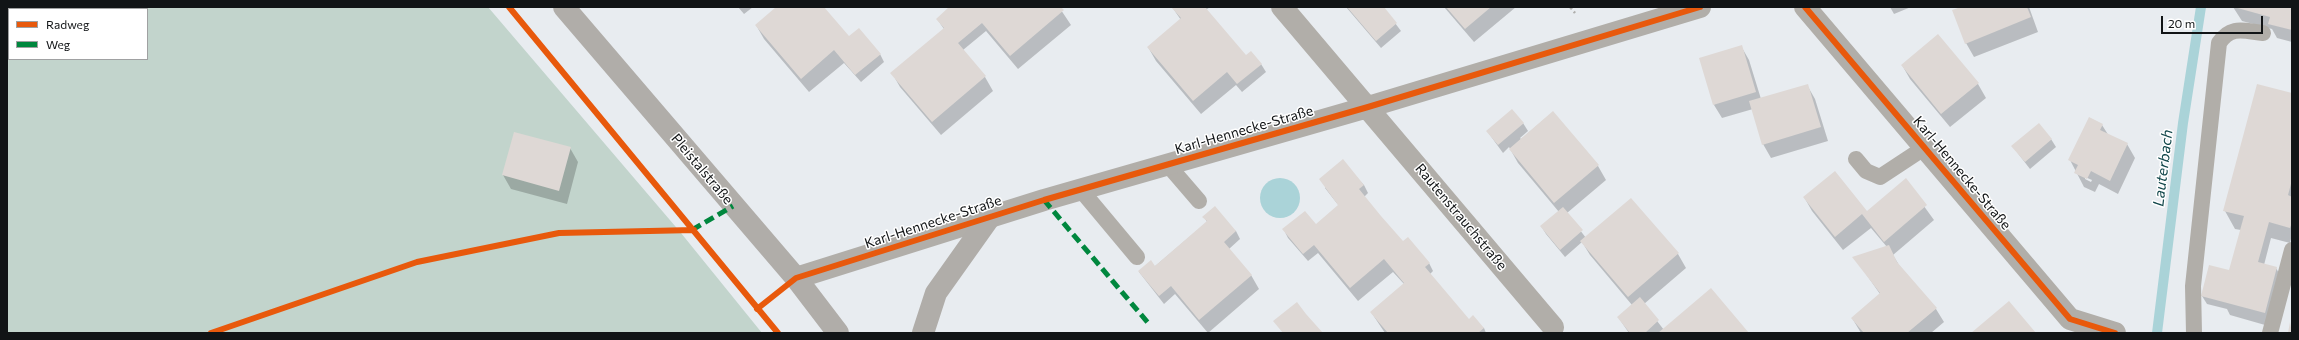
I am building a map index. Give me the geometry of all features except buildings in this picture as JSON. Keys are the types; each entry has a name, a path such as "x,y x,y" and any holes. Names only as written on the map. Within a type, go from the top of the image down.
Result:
{"main road":[{"name":"Pleistalstraße","path":"564,7 796,278 838,333"},
{"path":"923,333 936,292 990,217"}],"street":[{"name":"Rautenstrauchstraße","path":"1282,7 1368,106 1552,331"},
{"name":"Karl-Hennecke-Straße","path":"796,278 990,217 1700,7"},
{"name":"Karl-Hennecke-Straße","path":"1805,7 2070,319 2115,333"}],"lane":[{"path":"2194,333 2193,286 2219,43 2226,34 2234,30 2263,33"},
{"path":"1856,159 1866,172 1880,177 1924,148"},
{"path":"1168,164 1199,201"},
{"path":"1081,190 1137,257"},
{"path":"2270,333 2292,250"}],"shaded area":[{"path":"7,7 488,7 681,233 762,333 7,333"}],"water":[{"path":"1280,178 1294,184 1300,198 1294,212 1280,218 1266,212 1260,198 1266,184"}],"waterway":[{"name":"Lauterbach","path":"2157,333 2183,123 2201,7"}],"marked path":[{"path":"1044,200 1149,324"},
{"path":"692,230 733,206"}],"cycle path":[{"path":"509,7 778,333"},
{"path":"757,309 796,278 1044,200 1368,107 1700,7"},
{"path":"1805,7 2070,319 2115,333"},
{"path":"211,333 417,262 559,233 694,230"}]}
